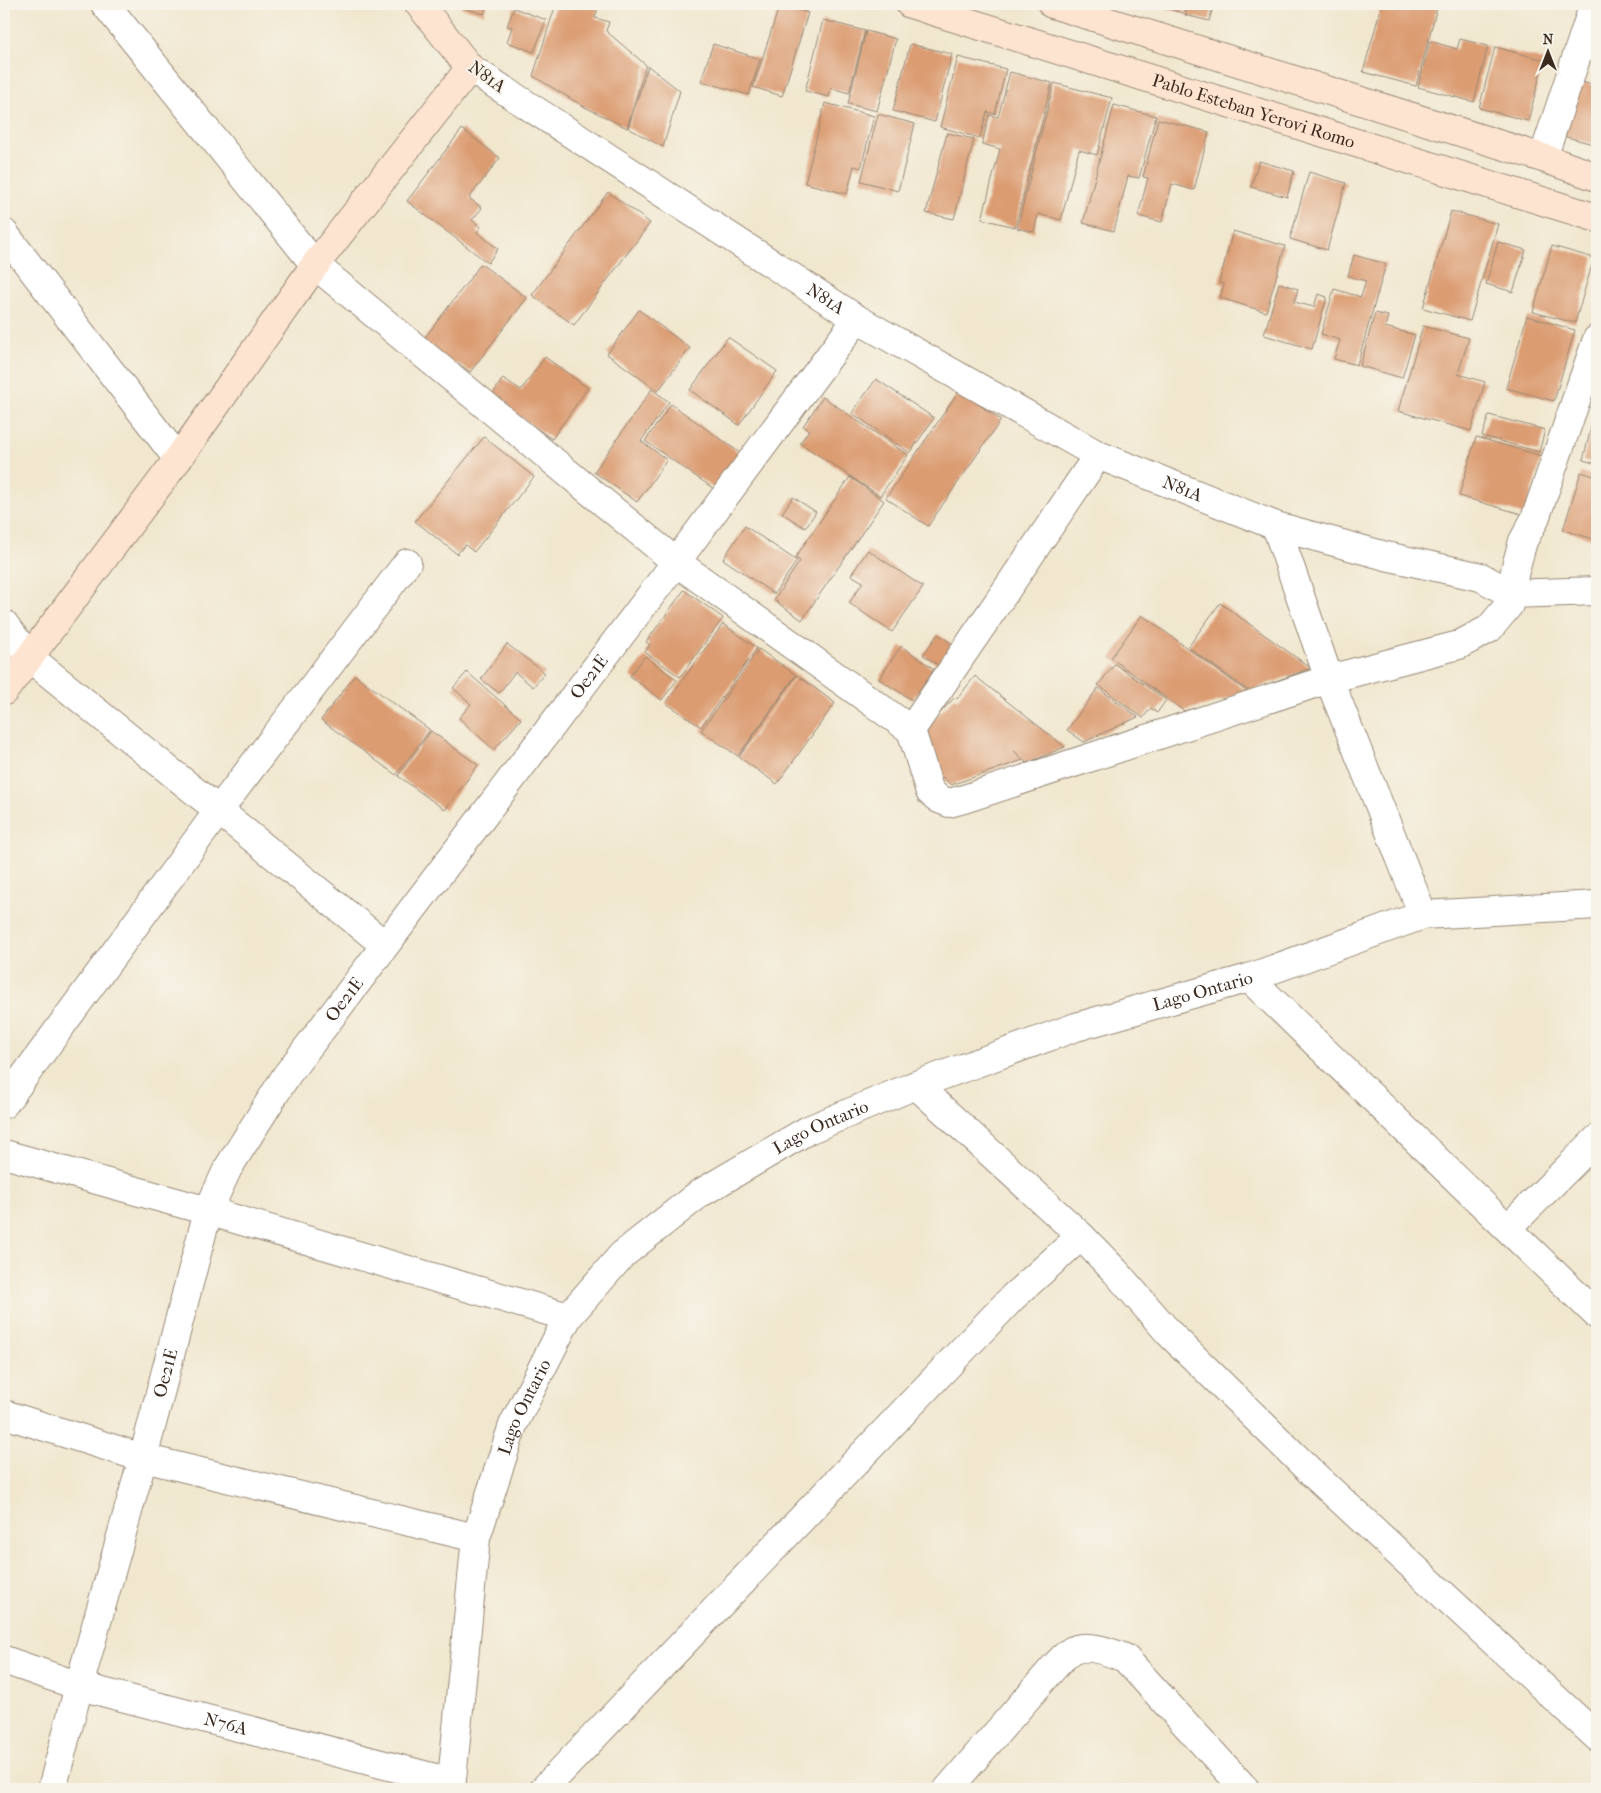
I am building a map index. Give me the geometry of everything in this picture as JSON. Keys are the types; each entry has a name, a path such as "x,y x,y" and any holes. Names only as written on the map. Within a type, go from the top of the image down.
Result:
{"street":[{"path":"106,4 315,265 676,562 911,730 930,792 939,800 949,803 1328,679 1459,645 1489,629 1509,605 1515,570 1523,541 1535,519 1597,339"},
{"name":"N81A","path":"419,4 470,68 857,320 1098,455 1276,526 1386,556 1481,577 1511,594"},
{"name":"Pablo Esteban Yerovi Romo","path":"910,4 1597,218"},
{"path":"1052,4 1543,158 1597,177"},
{"path":"1543,158 1594,4"},
{"path":"4,691 178,459 315,265 470,68"},
{"path":"4,233 178,459"},
{"name":"Oe21E","path":"52,1789 143,1458 208,1211 228,1168 286,1076 857,320"},
{"path":"911,730 1098,455"},
{"path":"1276,526 1328,679 1423,915"},
{"path":"4,1104 219,810 407,563"},
{"path":"1511,594 1597,591"},
{"path":"4,624 30,658 385,946"},
{"name":"Lago Ontario","path":"451,1786 476,1538 513,1426 568,1317 622,1255 699,1194 808,1130 916,1085 1076,1027 1249,978 1423,915 1596,906"},
{"path":"1249,978 1597,1314"},
{"path":"916,1085 1081,1236 1114,1270 1169,1333 1313,1474 1597,1737"},
{"path":"1508,1228 1597,1140"},
{"path":"4,1154 208,1211 568,1317"},
{"path":"544,1789 1013,1297 1081,1236"},
{"path":"4,1414 143,1458 476,1538"},
{"path":"948,1789 1071,1650 1089,1648 1107,1650 1125,1658 1245,1789"},
{"name":"N76A","path":"4,1660 79,1686 451,1786"}],"building":[{"path":"461,4 487,4 484,14 460,7"},
{"path":"556,4 599,4 595,18 609,22 606,31 646,65 627,128 583,106 533,76"},
{"path":"780,4 808,13 782,96 753,87"},
{"path":"1152,4 1186,4 1183,13"},
{"path":"1189,4 1214,4 1209,21 1185,15"},
{"path":"1382,4 1438,4 1416,86 1363,72"},
{"path":"514,8 546,20 534,52 507,42 512,27 507,26"},
{"path":"823,20 865,31 849,93 831,88 829,97 805,91"},
{"path":"866,31 896,39 877,111 848,104"},
{"path":"1460,39 1488,46 1474,102 1418,87 1430,41 1457,49"},
{"path":"713,44 760,59 749,95 701,81"},
{"path":"910,44 952,54 935,122 893,111"},
{"path":"1495,47 1544,60 1528,121 1479,108"},
{"path":"958,57 1006,69 995,114 987,112 980,138 940,127"},
{"path":"648,66 680,91 663,147 628,128"},
{"path":"1010,72 1052,83 1015,227 982,219 1000,149 982,144 989,115 998,117"},
{"path":"1574,80 1597,86 1597,145 1559,135"},
{"path":"1054,83 1112,98 1097,155 1079,150 1061,220 1038,214 1034,232 1017,228"},
{"path":"825,103 874,116 861,168 854,166 847,194 805,183"},
{"path":"1114,105 1156,116 1139,178 1128,176 1114,231 1083,223"},
{"path":"878,114 915,124 898,191 861,181"},
{"path":"1158,119 1209,132 1194,190 1172,184 1162,222 1138,216 1148,178 1143,177"},
{"path":"462,129 500,158 469,198 482,208 472,220 481,227 477,232 498,249 488,263 407,201"},
{"path":"947,133 974,139 954,219 926,213"},
{"path":"1259,161 1294,171 1287,197 1251,187"},
{"path":"1309,172 1346,183 1327,250 1290,239"},
{"path":"608,192 650,223 574,325 532,295"},
{"path":"1451,211 1498,224 1470,321 1423,308"},
{"path":"1233,231 1285,246 1266,312 1220,298 1224,284 1219,283"},
{"path":"1498,242 1526,250 1513,292 1486,284"},
{"path":"1552,246 1594,258 1575,323 1533,312"},
{"path":"1354,255 1386,264 1357,365 1334,359 1340,340 1321,334 1334,289 1361,297 1366,281 1348,276"},
{"path":"481,264 527,298 470,372 458,363 453,370 420,344"},
{"path":"1279,283 1298,289 1294,302 1314,307 1318,294 1327,297 1312,349 1264,335"},
{"path":"639,310 690,348 658,391 607,354"},
{"path":"1375,313 1388,316 1385,327 1415,335 1402,378 1360,366"},
{"path":"1527,316 1575,330 1554,401 1506,388"},
{"path":"1423,326 1469,338 1458,374 1485,382 1471,431 1398,411"},
{"path":"728,337 777,371 739,425 690,390"},
{"path":"545,357 588,388 552,439 491,397 503,378 521,390"},
{"path":"876,379 934,418 910,453 852,413"},
{"path":"652,389 669,402 641,441 667,460 637,502 594,472"},
{"path":"959,391 1001,420 928,526 886,498"},
{"path":"823,397 908,455 880,496 800,443 809,430 803,426"},
{"path":"671,404 743,455 717,491 645,441"},
{"path":"1489,415 1545,430 1539,452 1482,436"},
{"path":"1593,420 1597,421 1597,464 1583,460"},
{"path":"484,437 534,477 474,552 465,545 457,554 415,521"},
{"path":"1476,437 1542,456 1525,515 1459,496"},
{"path":"1581,472 1597,477 1597,540 1563,530"},
{"path":"850,477 884,501 802,620 774,600 800,561 795,558"},
{"path":"793,497 816,512 805,528 782,513"},
{"path":"745,526 797,561 774,594 723,559"},
{"path":"868,550 923,587 892,632 849,603 863,582 851,575"},
{"path":"684,590 723,618 680,677 645,652 650,645 646,642"},
{"path":"1220,603 1311,668 1249,691 1188,647"},
{"path":"1142,615 1249,693 1184,711 1111,658"},
{"path":"723,624 757,648 701,727 666,703"},
{"path":"938,634 952,644 938,665 923,655"},
{"path":"507,644 545,673 533,687 515,672 499,693 481,679"},
{"path":"901,646 934,669 912,700 879,679"},
{"path":"759,649 796,675 738,756 701,731"},
{"path":"645,656 677,680 662,700 630,676"},
{"path":"1115,664 1166,700 1157,713 1151,708 1143,718 1098,685"},
{"path":"467,672 521,719 494,750 459,718 471,704 453,688"},
{"path":"355,675 430,730 396,775 321,720"},
{"path":"797,675 835,703 777,784 739,757"},
{"path":"975,676 1065,747 1027,763 1014,751 1023,760 951,785 938,773 924,730 955,697 957,699"},
{"path":"1098,688 1138,717 1084,742 1067,730"},
{"path":"431,731 478,765 445,810 398,776"}]}
